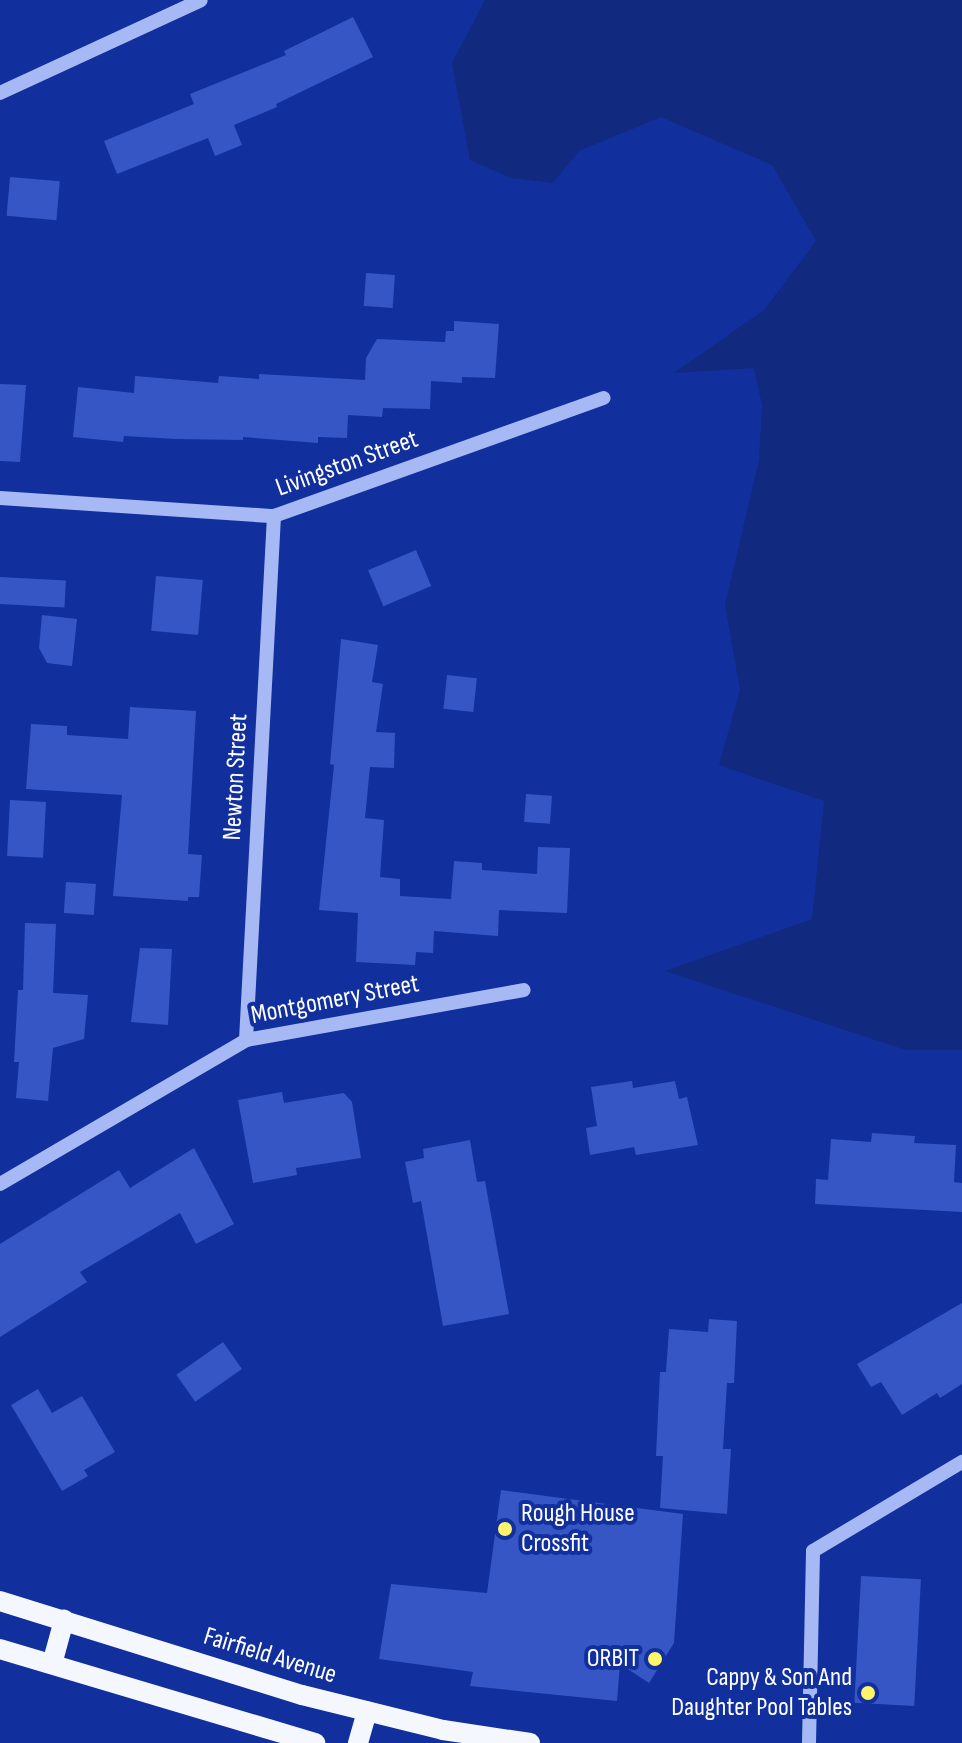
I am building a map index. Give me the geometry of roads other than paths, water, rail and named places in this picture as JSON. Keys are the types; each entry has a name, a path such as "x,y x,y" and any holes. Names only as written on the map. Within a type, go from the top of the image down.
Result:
{"main road":[{"name":"Fairfield Avenue","path":"0,1601 367,1711 443,1730 530,1743"},
{"path":"52,1664 64,1620"},
{"path":"0,1649 315,1743"},
{"path":"358,1743 367,1711"}],"street":[{"path":"0,93 201,0"},
{"name":"Livingston Street","path":"0,498 274,516 604,398"},
{"name":"Newton Street","path":"246,1040 274,516"},
{"name":"Montgomery Street","path":"0,1184 246,1040 524,990"},
{"path":"809,1743 813,1551 962,1462"}],"place":[{"name":"Rough House Crossfit","path":"505,1529"},
{"name":"ORBIT","path":"655,1659"},
{"name":"Cappy & Son And Daughter Pool Tables","path":"868,1693"}]}
